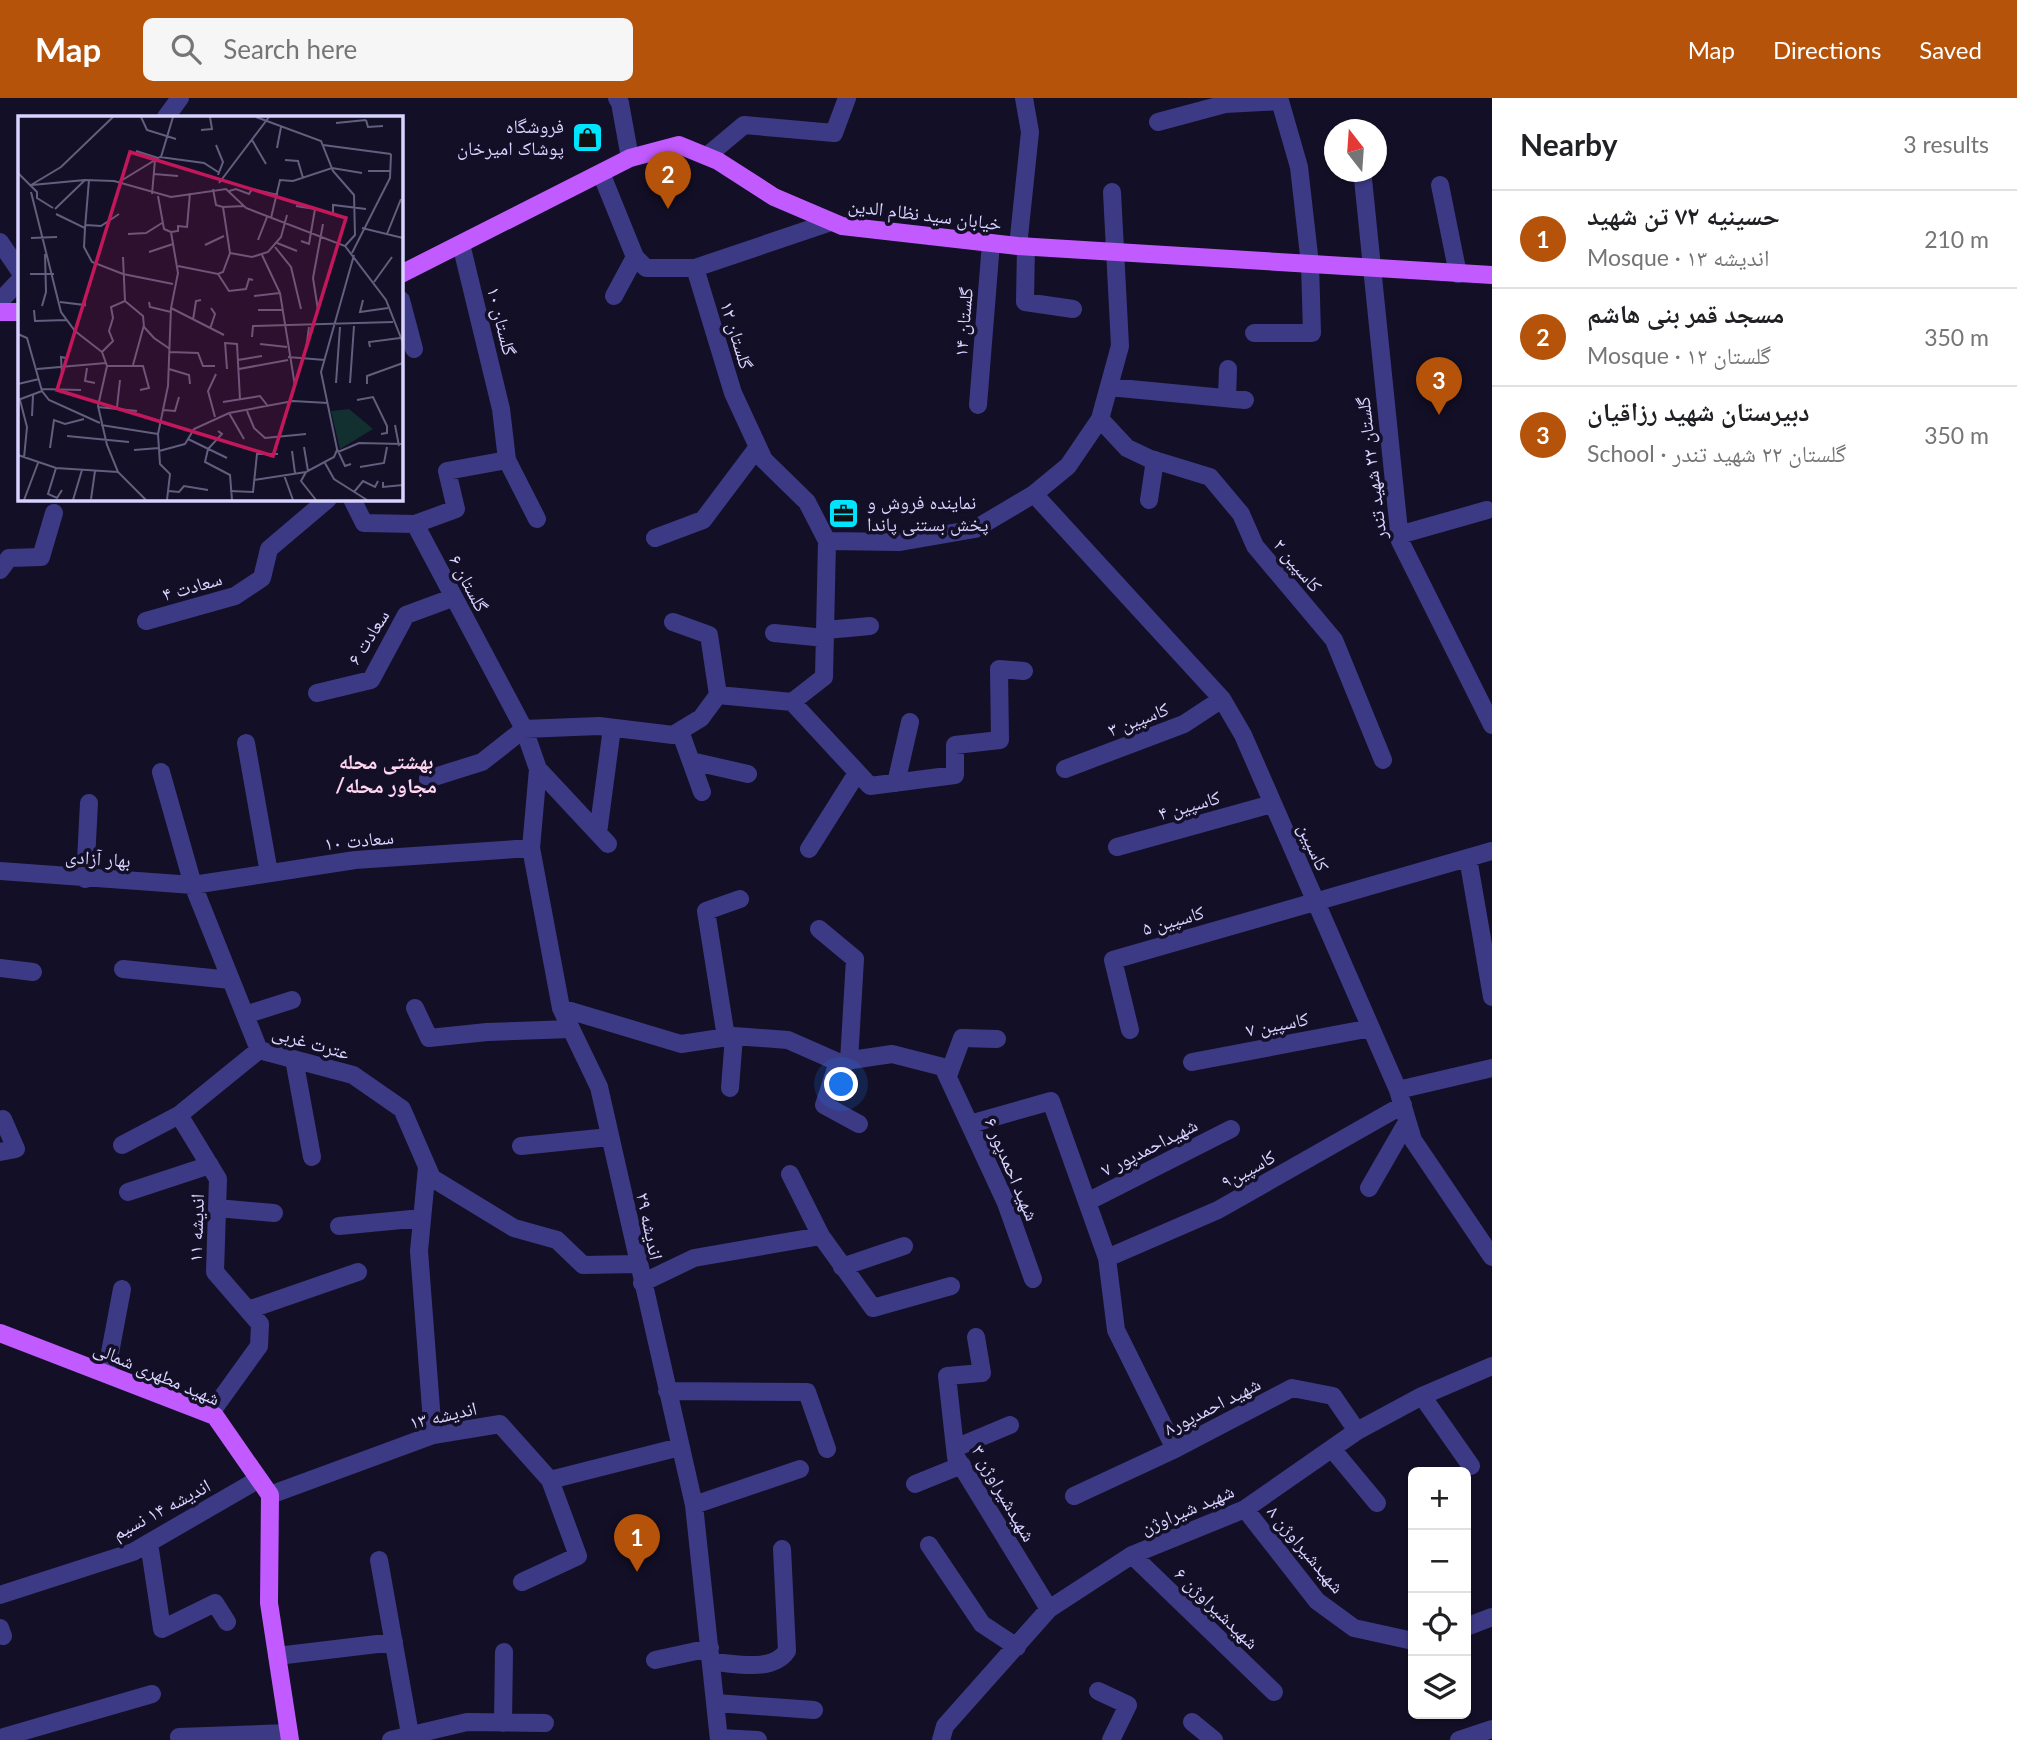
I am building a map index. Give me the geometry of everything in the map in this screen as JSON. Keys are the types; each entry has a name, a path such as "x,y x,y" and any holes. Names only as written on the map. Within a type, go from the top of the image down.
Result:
{"main road":[{"name":"خیابان سید نظام الدین","path":"402,274 630,158 679,145 706,156 775,197 842,226 1022,246 1492,275"},
{"path":"0,312 18,312"},
{"name":"شهید مطهری شمالی","path":"0,1333 215,1416 270,1495"},
{"path":"270,1495 269,1603 289,1736"}],"street":[{"path":"617,98 630,158"},
{"path":"623,120 636,98"},
{"path":"706,156 744,125 834,133 847,98"},
{"path":"1024,98 1030,132 1022,246 1025,302 1073,309"},
{"path":"1158,122 1224,101 1280,102 1299,167 1310,264 1312,333 1254,333"},
{"path":"601,173 635,257 646,268 695,268 831,222"},
{"name":"گلستان ۲۲ شهید تندر","path":"1363,182 1399,535 1492,725"},
{"path":"1440,184 1458,274"},
{"path":"792,702 824,677 827,541 900,542 975,529 1034,495 1068,466 1100,419 1120,346 1112,192"},
{"path":"0,242 18,269"},
{"name":"گلستان ۱۴","path":"978,405 991,243"},
{"name":"گلستان ۱۰","path":"461,244 501,409 508,460 537,519"},
{"path":"614,296 635,257"},
{"name":"گلستان ۱۲","path":"695,268 733,393 764,460 807,502 827,541"},
{"path":"0,301 18,282"},
{"path":"402,304 414,349"},
{"path":"1109,387 1236,399 1228,369"},
{"name":"کاسپین ۲","path":"1100,419 1127,448 1210,477 1241,514 1255,546 1334,640 1382,760"},
{"path":"655,538 703,520 758,447"},
{"path":"352,500 364,523 415,524 456,509 447,471 508,460"},
{"path":"1149,500 1155,460"},
{"name":"کاسپین","path":"1034,495 1222,699 1243,735 1371,1028 1403,1105 1413,1140 1492,1257"},
{"name":"سعادت ۴","path":"146,621 235,596 262,578 269,549 327,500"},
{"path":"1399,535 1487,510"},
{"path":"0,570 9,558 41,557 54,513"},
{"name":"گلستان ۶","path":"415,524 524,729"},
{"name":"سعادت ۶","path":"317,693 370,680 406,615 452,598"},
{"path":"428,779 482,762 524,729 612,728 673,735 701,718 718,695 709,635 673,622"},
{"path":"774,634 825,634 870,626"},
{"path":"718,695 792,702 870,786 955,775 956,746 1000,740 999,669 1024,671"},
{"name":"کاسپین ۳","path":"1065,769 1184,724 1222,699"},
{"path":"896,783 910,722"},
{"path":"538,769 603,839 612,728"},
{"name":"اندیشه ۲۹","path":"524,729 538,769 531,848 561,1008 599,1087 694,1505 719,1739"},
{"path":"680,731 702,792"},
{"path":"246,743 269,873"},
{"path":"691,761 748,774"},
{"name":"عترت غربی","path":"161,772 193,885 259,1049 353,1075 402,1109 429,1172"},
{"path":"809,849 858,773"},
{"path":"85,879 89,803"},
{"name":"کاسپین ۴","path":"1117,847 1272,803"},
{"name":"سعادت ۱۰","path":"193,885 355,860 531,848"},
{"path":"1315,901 1492,851"},
{"path":"1468,858 1492,996"},
{"name":"بهار آزادی","path":"0,871 193,885"},
{"path":"730,1088 730,1036 706,911 740,898"},
{"name":"کاسپین ۵","path":"1129,1030 1113,960 1315,901"},
{"path":"819,929 855,959 844,1061 824,1105 859,1124"},
{"path":"0,968 33,972"},
{"path":"123,969 231,980"},
{"path":"245,1015 292,1000"},
{"path":"415,1008 429,1038 487,1032 571,1029"},
{"path":"561,1008 681,1044 730,1036 788,1040 844,1061 892,1054 943,1067 948,1076"},
{"name":"کاسپین ۷","path":"1192,1062 1371,1028"},
{"path":"948,1076 962,1038 997,1039"},
{"path":"122,1145 179,1115 259,1049"},
{"path":"294,1059 313,1157"},
{"name":"کاسپین۹","path":"1107,1258 1218,1210 1403,1105 1492,1068"},
{"name":"شهید احمدپور ۶","path":"948,1076 1006,1203 1033,1279"},
{"path":"970,1124 1051,1101 1107,1258 1116,1330 1175,1449"},
{"path":"1369,1188 1403,1105"},
{"path":"128,1192 214,1172 179,1115"},
{"path":"0,1152 16,1149 4,1119"},
{"name":"شهیداحمدپور ۷","path":"1087,1202 1231,1129"},
{"path":"521,1146 609,1137"},
{"name":"اندیشه ۱۱","path":"210,1414 259,1346 260,1324 215,1272 217,1208 214,1172"},
{"path":"433,1435 419,1251 429,1172 514,1228 557,1240 583,1265 638,1265"},
{"path":"790,1174 821,1236 873,1308 951,1286"},
{"path":"217,1208 274,1213"},
{"path":"339,1226 422,1218"},
{"path":"642,1283 694,1258 821,1236"},
{"path":"842,1267 904,1246"},
{"path":"248,1310 358,1272"},
{"path":"106,1374 122,1289"},
{"name":"شهیدشیراوژن ۳","path":"976,1337 982,1373 947,1376 955,1448 962,1465 1049,1609"},
{"name":"شهید شیراوژن","path":"941,1740 945,1726 1049,1609 1132,1555 1245,1509 1357,1431 1422,1396 1492,1366"},
{"name":"شهید احمدپور۸","path":"1074,1496 1175,1449 1292,1388 1333,1396 1357,1431"},
{"path":"667,1391 807,1392 827,1449"},
{"path":"1422,1396 1471,1466"},
{"name":"اندیشه ۱۳","path":"270,1495 433,1435 500,1424 550,1480 578,1556 522,1582"},
{"path":"955,1448 1010,1425"},
{"path":"550,1480 680,1447"},
{"path":"1333,1450 1377,1503"},
{"path":"915,1484 962,1465"},
{"path":"694,1505 800,1469"},
{"name":"اندیشه ۱۴ نسیم","path":"0,1595 133,1552 259,1479"},
{"name":"شهیدشیراوژن ۸","path":"1245,1509 1317,1601 1354,1628 1408,1640"},
{"path":"149,1542 162,1629 215,1603 227,1622"},
{"path":"929,1545 982,1624 1017,1647"},
{"path":"655,1660 710,1655 770,1665 782,1659 788,1651 782,1549"},
{"name":"شهیدشیراوژن ۶","path":"1132,1555 1274,1692"},
{"path":"379,1560 410,1734"},
{"path":"1471,1625 1492,1616"},
{"path":"277,1656 394,1642"},
{"path":"503,1723 504,1652"},
{"path":"1098,1690 1128,1705 1111,1740"},
{"path":"0,1738 152,1694"},
{"path":"716,1703 814,1710"},
{"path":"391,1740 467,1722 545,1723"},
{"path":"1192,1722 1214,1740"},
{"path":"1460,1740 1492,1730"},
{"path":"179,1737 289,1736"},
{"path":"719,1739 758,1740"}],"place":[{"name":"فروشگاه پوشاک امیرخان","path":"587,137"},
{"name":"مسجد قمر بنی هاشم","path":"668,209"},
{"name":"دبیرستان شهید رزاقیان","path":"1439,415"},
{"name":"نماینده فروش و پخش بستنی پاندا","path":"844,513"},
{"name":"حسینیه ۷۲ تن شهید","path":"637,1572"}],"district":[{"name":"بهشتی محله /مجاور محله","path":"386,774"}]}
